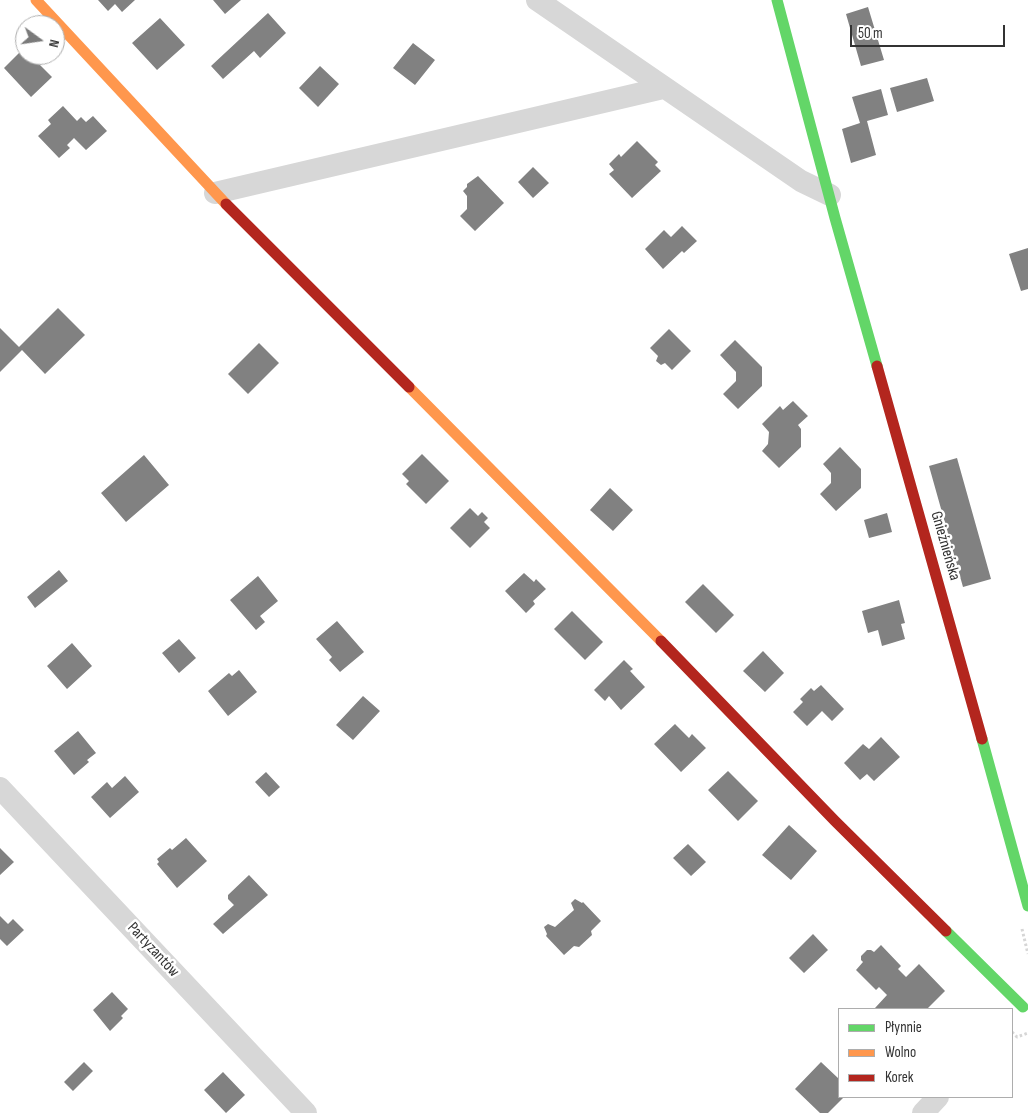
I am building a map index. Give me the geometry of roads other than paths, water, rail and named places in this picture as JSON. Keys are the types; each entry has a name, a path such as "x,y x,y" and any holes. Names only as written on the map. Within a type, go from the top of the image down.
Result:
{"street":[{"path":"36,0 215,192 649,628 1021,1010"},
{"path":"537,0 801,181 830,195"},
{"name":"Gnieźnieńska","path":"777,0 835,218 944,599 1028,906"},
{"path":"215,192 663,88"},
{"name":"Partyzantów","path":"0,788 306,1113"},
{"path":"923,1113 937,1098"}]}
